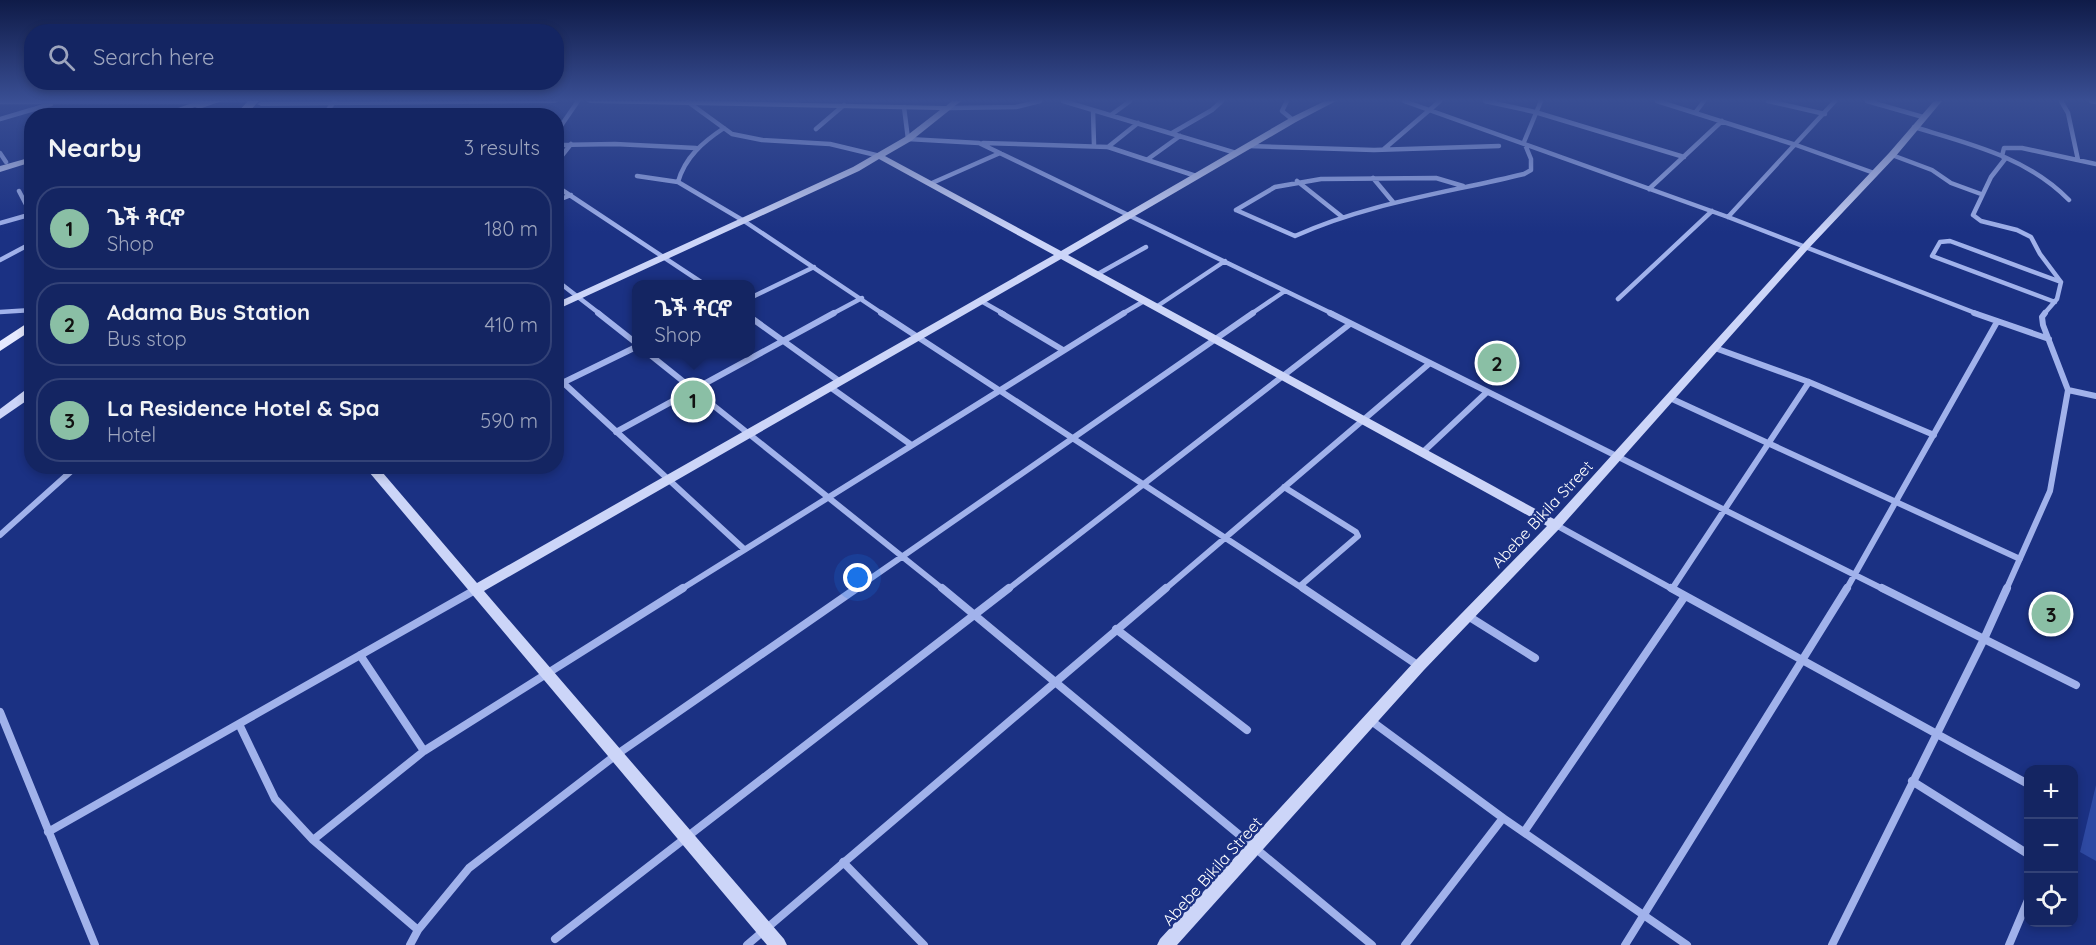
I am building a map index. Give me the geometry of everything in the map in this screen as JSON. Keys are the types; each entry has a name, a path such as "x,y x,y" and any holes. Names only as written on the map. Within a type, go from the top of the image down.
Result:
{"main road":[{"path":"0,335 24,317"},
{"path":"0,347 24,330"}],"street":[{"path":"605,145 696,148"},
{"path":"678,182 680,173 700,145"},
{"path":"835,145 880,156 932,183 1214,340 2024,782"},
{"path":"564,303 744,221 899,145"},
{"path":"983,145 1130,214 2076,685"},
{"path":"1096,145 1148,159 1196,176"},
{"path":"1148,159 1167,145"},
{"path":"1210,145 1236,153"},
{"path":"1384,149 1389,145"},
{"path":"1467,187 1436,178 1297,181 1275,187 1236,210 1295,236 1341,216 1393,202 1467,187 1524,174 1531,170 1531,159 1525,145"},
{"path":"1532,145 1806,246 1997,322 2049,339"},
{"path":"1645,145 1684,157"},
{"path":"1649,189 1697,145"},
{"path":"1796,145 1875,173"},
{"path":"1728,217 1796,145"},
{"name":"Abebe Bikila Street","path":"1166,945 1419,666 1556,525 1806,246 1900,145"},
{"path":"1975,145 2045,177 2058,186 2068,200"},
{"path":"2075,145 2078,160"},
{"path":"48,832 918,338 1249,146 1307,150 1499,146"},
{"path":"2061,282 2040,254 2031,237 1973,215 1981,194 2005,159 2002,156 2004,148 2096,164"},
{"path":"0,153 2,165 24,159"},
{"path":"932,183 1000,153"},
{"path":"1892,155 1932,170 1951,183 1981,194"},
{"path":"637,176 678,182 744,221 862,298 918,338 1074,437 1419,666"},
{"path":"1373,178 1393,202"},
{"path":"1297,181 1341,216"},
{"path":"19,191 24,201"},
{"path":"564,191 697,280"},
{"path":"564,198 571,195"},
{"path":"1618,299 1712,212"},
{"path":"0,223 24,216"},
{"path":"2055,302 1932,256 1940,242 1950,241 2061,282"},
{"path":"0,260 24,247"},
{"path":"1096,275 1146,247"},
{"path":"1156,308 1225,261"},
{"path":"755,296 814,267"},
{"path":"1832,945 1935,733 1984,639 2050,491 2068,390 2043,316 2055,302 2061,282"},
{"path":"564,286 632,342"},
{"path":"411,945 418,930 469,868 616,755 1285,291"},
{"path":"755,356 862,298"},
{"path":"981,301 1063,350"},
{"path":"313,840 424,751 999,388 1144,301"},
{"path":"0,312 24,311"},
{"path":"755,321 910,444"},
{"path":"1625,945 1855,574 1997,322"},
{"path":"555,939 1350,324"},
{"path":"564,382 632,347"},
{"path":"1714,348 1809,382 1934,435"},
{"path":"654,358 903,556 1372,945"},
{"path":"616,432 751,358"},
{"path":"747,945 1430,363"},
{"path":"1672,589 1809,382"},
{"path":"564,384 744,549"},
{"path":"2068,390 2096,396"},
{"path":"1422,453 1487,392"},
{"path":"0,415 24,397"},
{"path":"1670,398 2020,559"},
{"path":"0,536 68,474"},
{"path":"376,474 778,945"},
{"path":"1284,487 1356,532 1358,536 1300,586"},
{"path":"1524,832 1685,596"},
{"path":"1468,616 1535,658"},
{"path":"1116,629 1247,730"},
{"path":"360,655 424,751"},
{"path":"0,712 95,945"},
{"path":"1370,720 1503,818 1687,945"},
{"path":"239,724 275,799 313,840 418,930"},
{"path":"1912,781 2024,851"},
{"path":"1405,945 1503,818"},
{"path":"843,862 924,945"},
{"path":"2009,945 2024,909"}],"shaded area":[{"path":"2096,785 2096,861 2080,852"}],"place":[{"name":"Adama Bus Station","path":"1497,363"},
{"name":"ጌች ቶርኖ","path":"693,400"},
{"name":"La Residence Hotel & Spa","path":"2051,614"}]}
